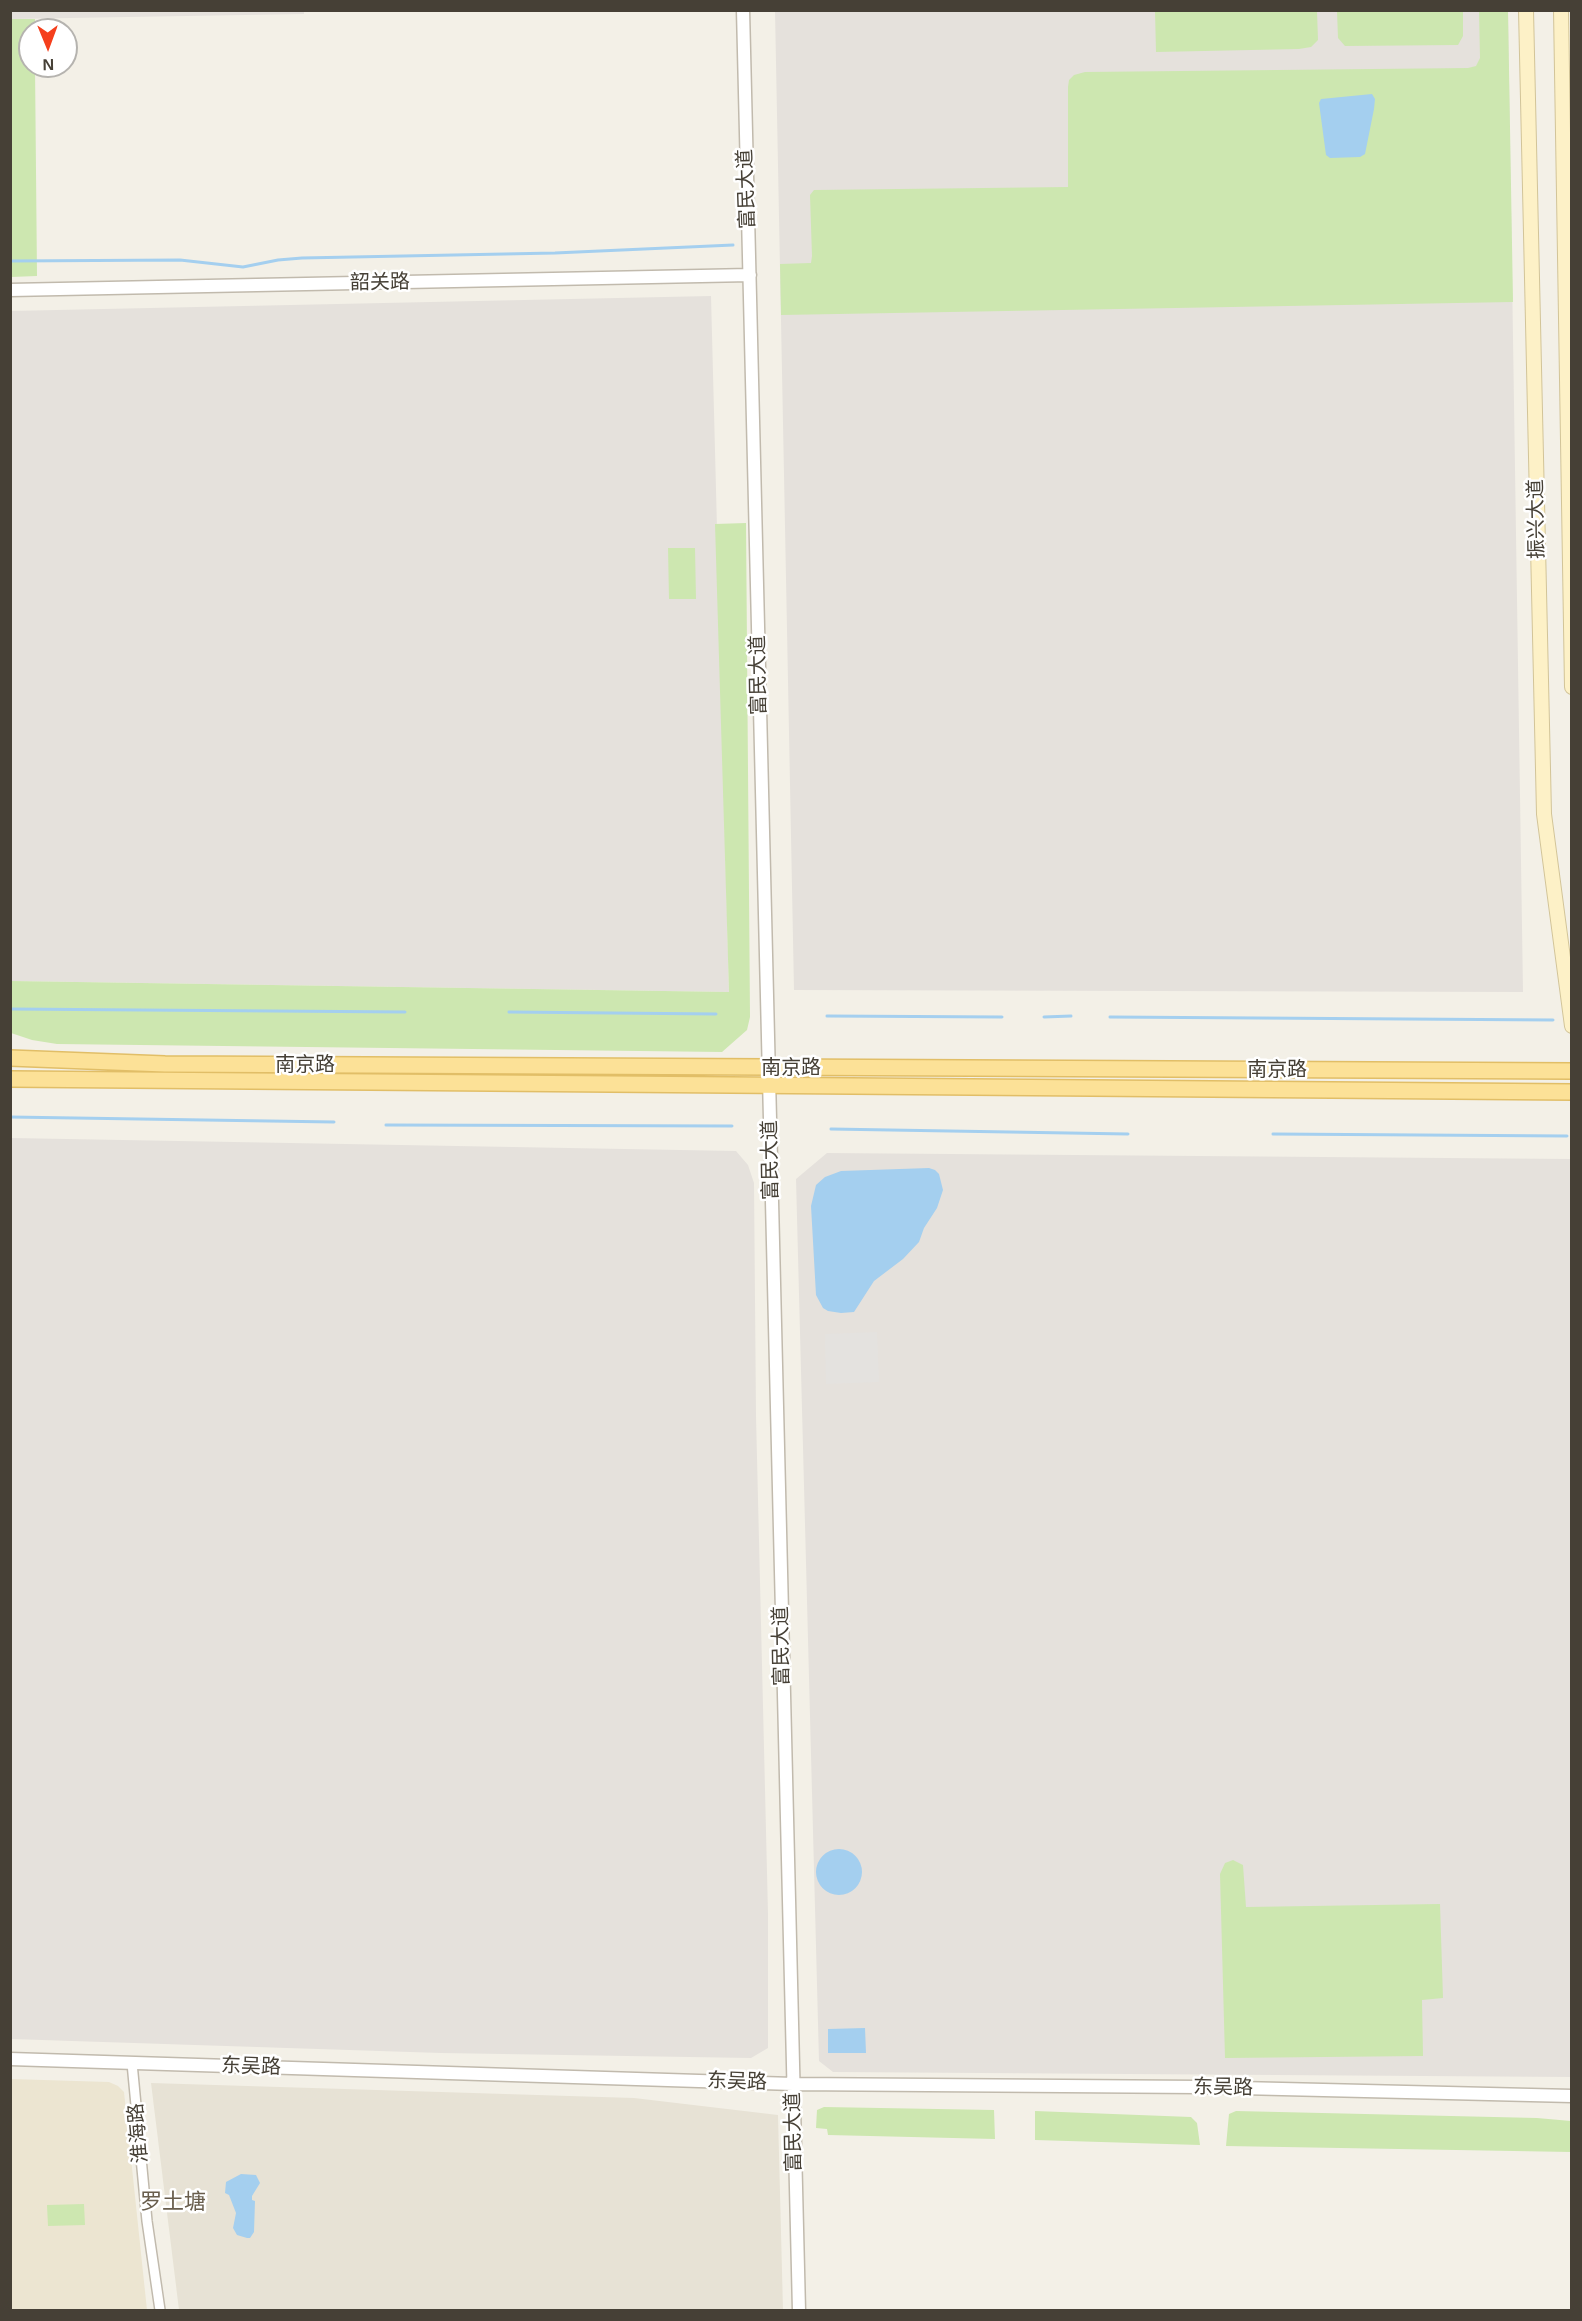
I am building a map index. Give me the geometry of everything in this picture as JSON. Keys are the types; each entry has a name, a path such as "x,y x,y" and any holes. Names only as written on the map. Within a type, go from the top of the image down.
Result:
{"main road":[{"name":"振兴大道","path":"1526,10 1544,814 1572,1026"},
{"name":"振兴大道","path":"1561,10 1572,687"},
{"name":"南京路","path":"10,1058 165,1064 1572,1071"},
{"name":"南京路","path":"10,1079 1572,1092"}],"street":[{"name":"富民大道","path":"743,10 799,2310"},
{"name":"韶关路","path":"10,290 750,275"},
{"name":"东吴路","path":"10,2059 793,2084 1199,2087 1572,2096"},
{"name":"淮海路","path":"132,2063 147,2221 160,2310"}],"shaded area":[{"path":"304,10 304,14 11,19 10,11"},
{"path":"775,11 1508,11 1523,992 794,990"},
{"path":"711,296 729,992 11,981 10,311"},
{"path":"11,1138 736,1151 748,1165 754,1183 756,1416 768,1914 768,2048 751,2058 441,2053 11,2039"},
{"path":"827,1153 1571,1159 1571,2077 833,2072 819,2061 796,1179"},
{"path":"877,1332 879,1382 826,1384 825,1334"},
{"path":"11,2079 109,2082 124,2092 147,2310 11,2310"},
{"path":"151,2083 634,2098 778,2115 783,2310 179,2310"}],"green space":[{"path":"1155,11 1317,11 1318,40 1311,47 1299,49 1156,52"},
{"path":"1337,11 1463,11 1463,36 1458,45 1345,46 1338,38"},
{"path":"1479,11 1508,11 1513,302 781,315 780,264 811,263 810,195 814,190 1068,187 1068,87 1069,80 1074,75 1085,72 1468,68 1476,66 1480,58"},
{"path":"11,19 18,19 18,78 35,78 37,276 11,277"},
{"path":"746,523 750,1017 747,1030 722,1052 57,1044 32,1040 11,1033 11,981 729,992 715,524"},
{"path":"668,548 695,548 696,599 669,599"},
{"path":"1233,1860 1243,1865 1246,1907 1440,1904 1443,1998 1422,2000 1423,2056 1225,2058 1220,1874 1225,1863"},
{"path":"824,2107 994,2110 995,2139 828,2135 827,2129 816,2128 817,2110"},
{"path":"1035,2111 1191,2117 1197,2123 1200,2145 1035,2140"},
{"path":"1236,2111 1537,2118 1571,2121 1571,2152 1226,2146 1229,2114"},
{"path":"84,2204 85,2225 48,2226 47,2205"}],"water":[{"path":"1372,94 1375,99 1374,109 1365,154 1360,157 1330,158 1326,155 1319,103 1321,99"},
{"path":"929,1168 939,1174 943,1190 937,1208 924,1228 919,1242 903,1259 874,1281 854,1312 841,1313 823,1308 816,1295 811,1206 816,1185 825,1177 841,1171"},
{"path":"839,1849 855,1856 862,1872 855,1888 839,1895 823,1888 816,1872 823,1856"},
{"path":"865,2028 866,2053 828,2053 828,2029"},
{"path":"241,2174 256,2175 260,2183 252,2196 252,2200 255,2201 254,2232 250,2238 237,2235 233,2228 236,2213 229,2195 225,2193 226,2182"}],"waterway":[{"path":"10,261 180,260 243,267 302,258 555,253 733,245"},
{"path":"10,1009 405,1012"},
{"path":"509,1012 716,1014"},
{"path":"827,1016 1002,1017"},
{"path":"1044,1017 1071,1016"},
{"path":"1110,1017 1553,1020"},
{"path":"10,1117 334,1122"},
{"path":"386,1125 732,1126"},
{"path":"831,1129 1128,1134"},
{"path":"1273,1134 1567,1136"}],"district":[{"name":"罗土塘","path":"173,2203"}]}
